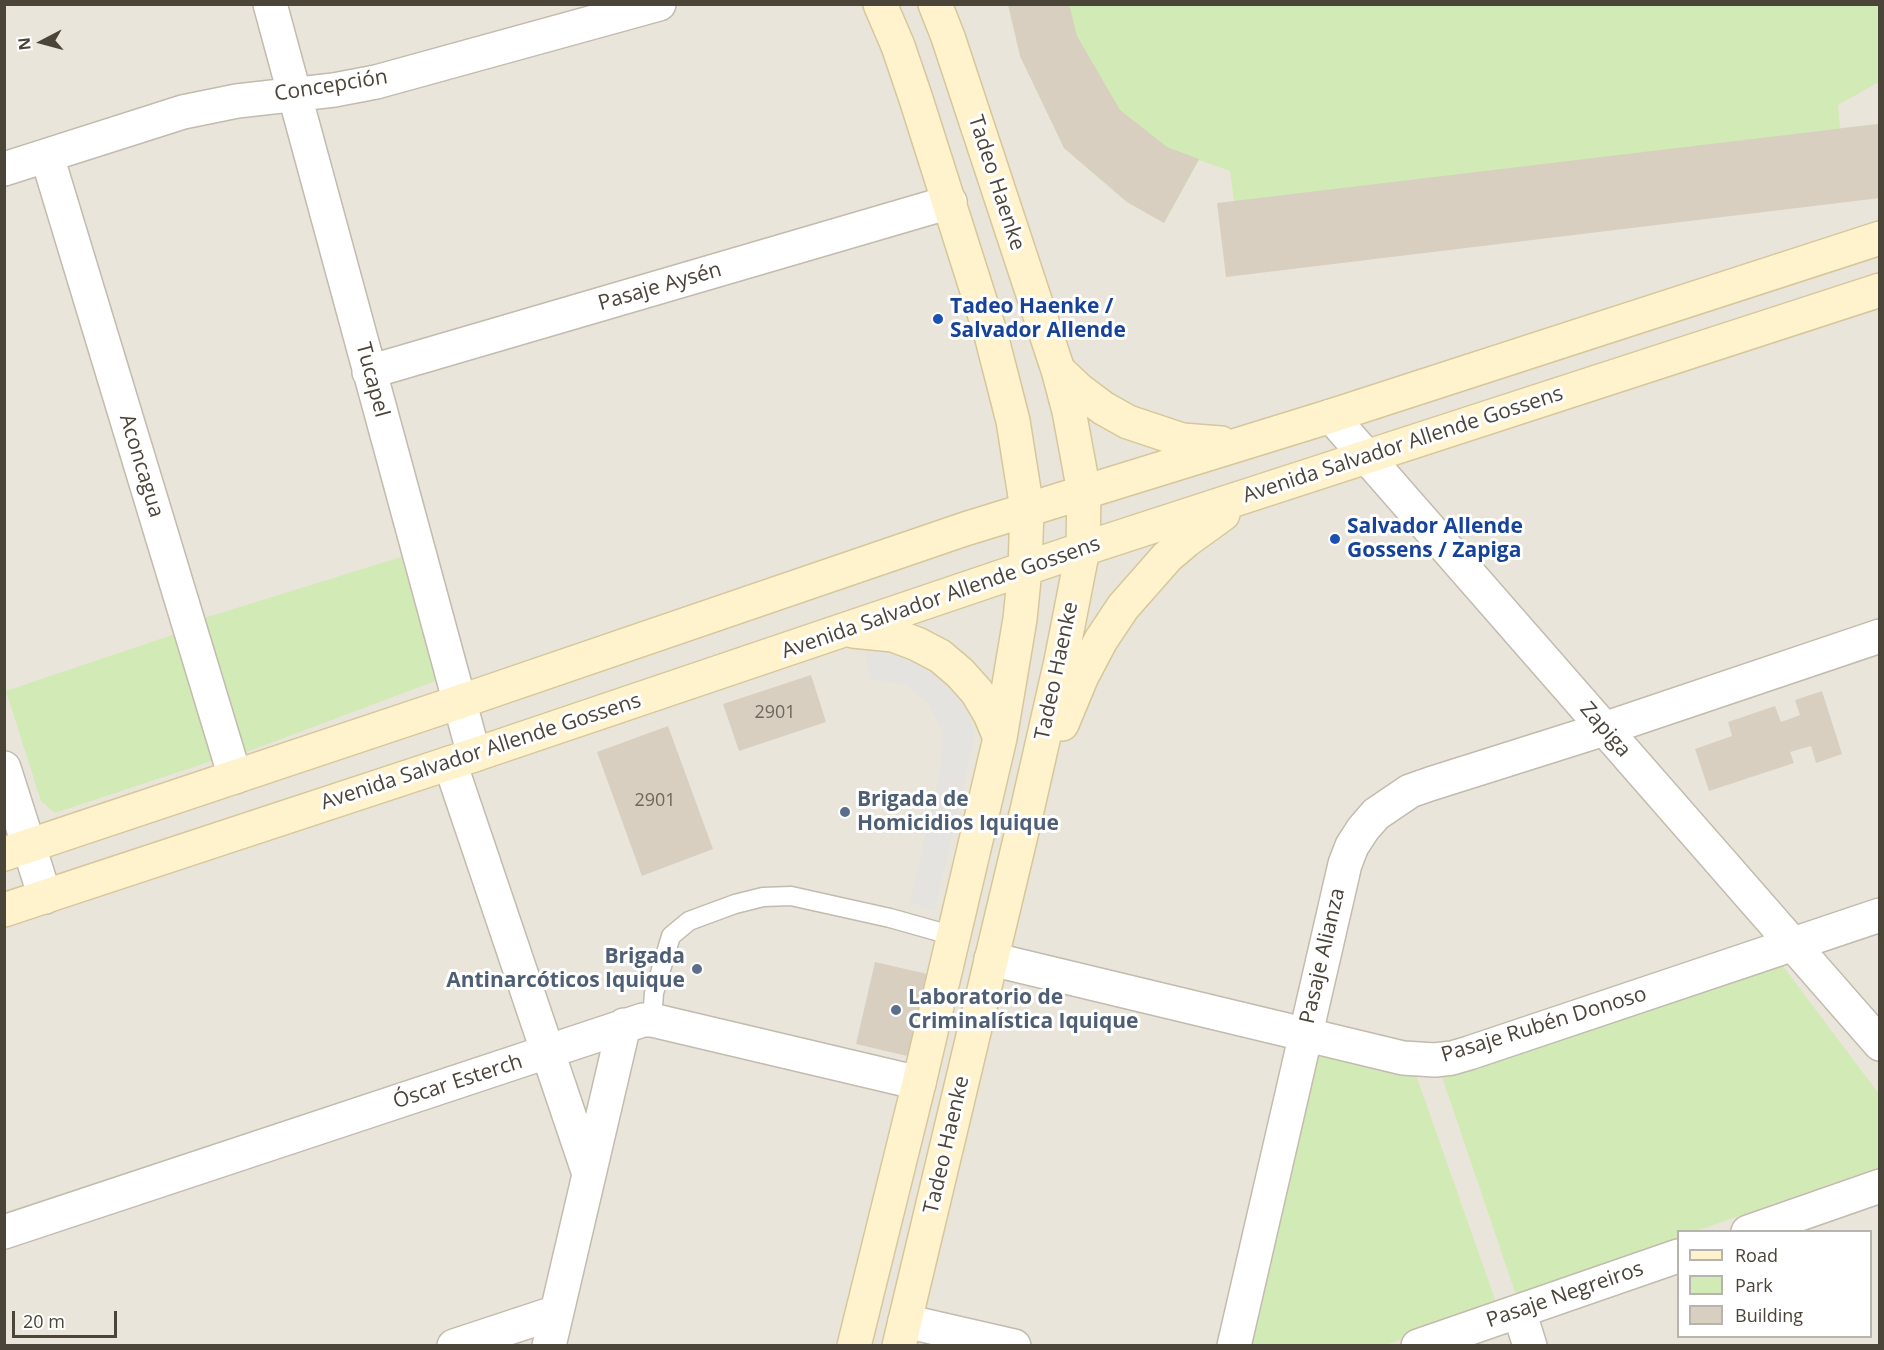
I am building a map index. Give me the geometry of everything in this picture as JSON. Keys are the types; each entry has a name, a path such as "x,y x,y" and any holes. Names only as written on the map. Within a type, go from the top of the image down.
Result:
{"main road":[{"name":"Tadeo Haenke","path":"854,1346 1000,738 1020,619 1025,569 1027,509 1018,447 1004,378 950,202 902,57 880,4"},
{"name":"Tadeo Haenke","path":"902,1333 1028,806 1061,661 1083,549 1084,492 1074,432 1058,370 935,4"},
{"path":"17,850 1027,509 1331,416 1880,238"},
{"name":"Avenida Salvador Allende Gossens","path":"4,910 462,759 1083,549 1880,290"},
{"path":"1058,370 1103,408 1128,422 1182,440 1238,443"},
{"path":"1028,806 1082,676 1101,640 1123,607 1160,565 1187,540 1236,506 1266,490"},
{"path":"843,631 868,631 894,635 940,656 960,672 977,692 1000,738"}],"street":[{"name":"Tucapel","path":"270,4 459,702 462,759 548,1052 589,1174"},
{"name":"Concepción","path":"4,169 183,112 237,101 334,90 376,82 561,17 659,4"},
{"name":"Aconcagua","path":"47,156 235,777"},
{"name":"Pasaje Aysén","path":"369,372 950,202"},
{"name":"Zapiga","path":"1331,416 1880,1044"},
{"name":"Pasaje Alianza","path":"1234,1346 1345,864 1352,846 1376,814 1393,801 1420,788 1880,636"},
{"path":"4,768 17,850 45,897"},
{"name":"Pasaje Rubén Donoso","path":"991,959 1419,1060 1452,1058 1880,915"},
{"path":"549,1346 589,1174 638,1023 919,1083"},
{"name":"Óscar Esterch","path":"4,1232 638,1023"},
{"path":"1754,1230 1880,1186"},
{"name":"Pasaje Negreiros","path":"1418,1346 1677,1256"},
{"path":"1519,1311 1530,1346"},
{"path":"454,1346 557,1312"},
{"path":"902,1333 1014,1346"}],"lane":[{"path":"638,1023 654,993 671,936 689,921 735,904 763,897 791,896 890,918 954,936"}],"shaded area":[{"path":"5,5 1879,5 1879,1345 5,1346"},
{"path":"865,649 905,652 933,666 965,705 975,736 935,911 910,902 940,771 943,733 928,703 905,685 870,679"}],"green space":[{"path":"1008,5 1879,5 1879,82 1838,105 1840,128 1878,124 1879,198 1234,201 1230,171 1199,160 1164,223 1127,202 1064,148 1020,56"},
{"path":"401,557 438,680 241,754 201,619"},
{"path":"175,634 215,760 55,813 41,801 6,691"},
{"path":"1779,961 1879,1094 1879,1167 1699,1230 1677,1230 1677,1238 1516,1295 1440,1071"},
{"path":"1308,1049 1415,1072 1498,1308 1385,1345 1239,1346"}],"building":[{"path":"1008,4 1069,4 1077,36 1120,110 1167,147 1199,159 1164,223 1127,202 1064,148 1020,56"},
{"path":"1878,124 1880,198 1226,277 1217,203"},
{"path":"811,675 826,722 739,751 723,704"},
{"path":"1822,691 1842,754 1816,763 1811,746 1790,752 1794,763 1709,791 1695,749 1732,736 1728,722 1775,706 1781,722 1800,715 1795,700"},
{"path":"668,726 713,849 642,876 597,752"},
{"name":"Laboratorio de Criminalística Iquique","path":"875,962 936,976 916,1058 856,1044"}],"place":[{"name":"Tadeo Haenke / Salvador Allende","path":"938,319"},
{"name":"Salvador Allende Gossens / Zapiga","path":"1335,539"},
{"name":"Brigada de Homicidios Iquique","path":"845,812"},
{"name":"Brigada Antinarcóticos Iquique","path":"697,969"},
{"name":"Laboratorio de Criminalística Iquique","path":"896,1010"}]}
